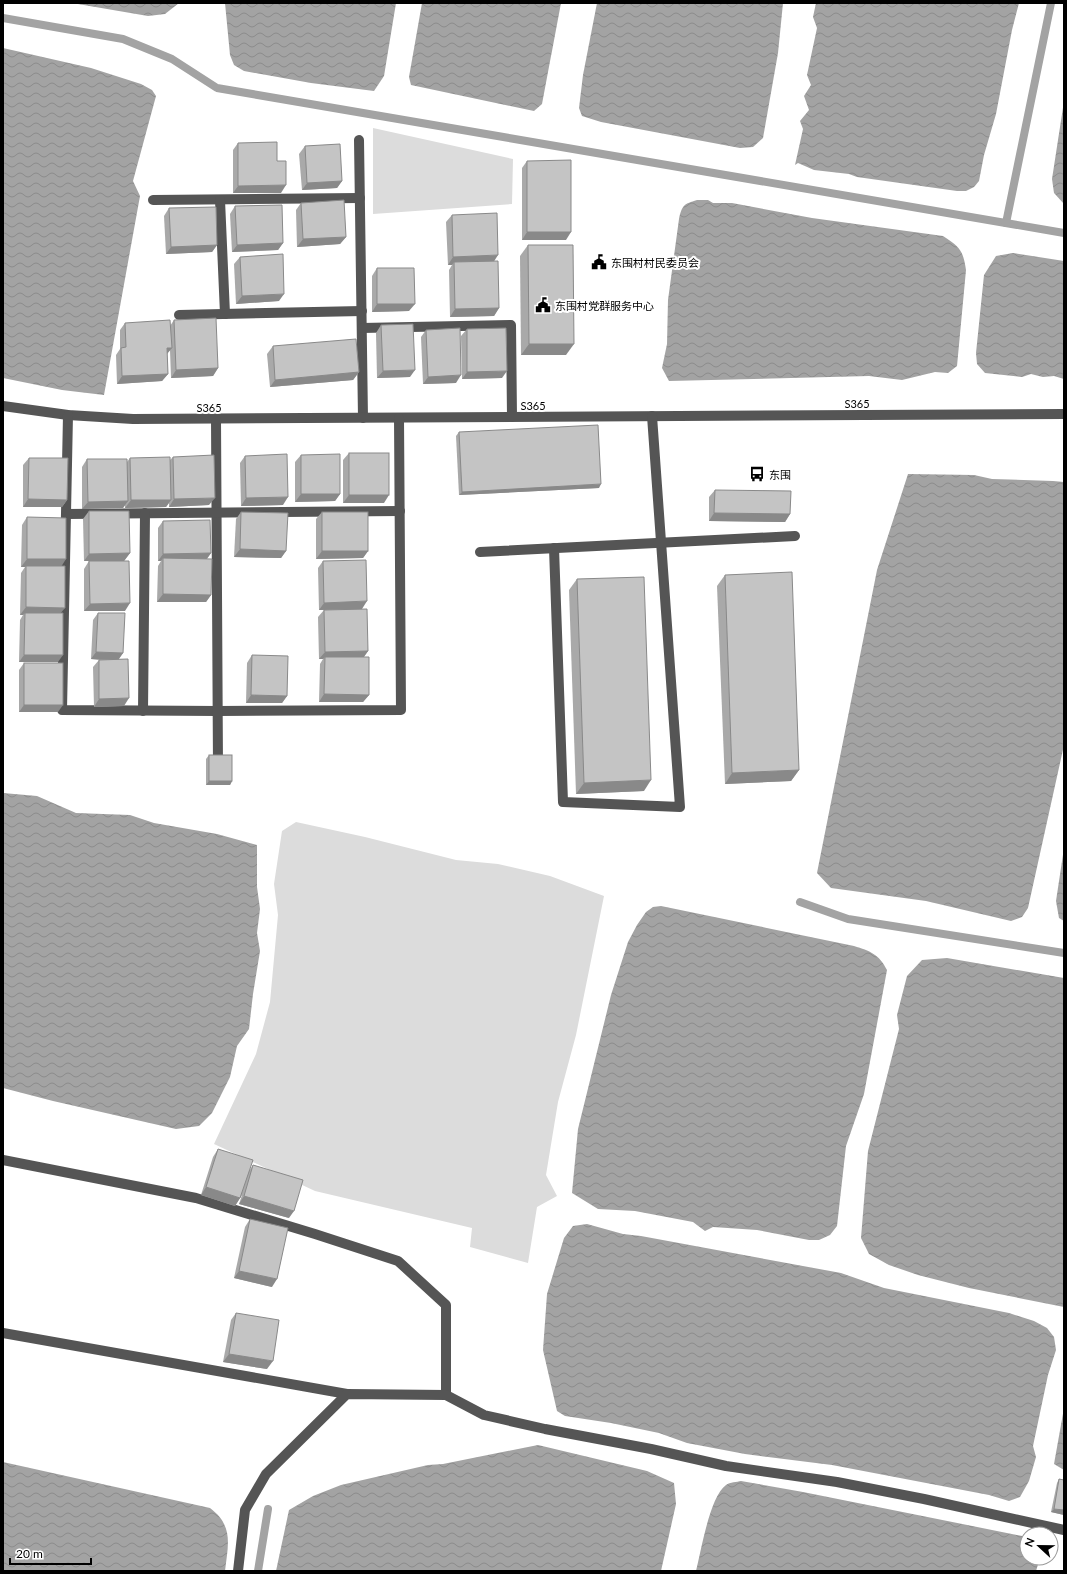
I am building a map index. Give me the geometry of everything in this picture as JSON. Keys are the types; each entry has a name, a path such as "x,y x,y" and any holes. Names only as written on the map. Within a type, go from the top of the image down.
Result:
{"street":[{"path":"359,140 363,418"},
{"path":"153,200 360,198"},
{"path":"220,200 225,314"},
{"path":"179,315 362,311"},
{"path":"362,328 511,325 512,418"},
{"name":"S365","path":"3,406 68,415 133,419 1064,414"},
{"path":"68,415 62,710 143,711 401,710 399,418"},
{"path":"554,548 562,802 680,807 652,416"},
{"path":"216,419 218,776"},
{"path":"67,514 400,511"},
{"path":"143,711 145,513"},
{"path":"480,552 795,536"},
{"path":"3,1160 196,1198 398,1261 446,1305 446,1395"},
{"path":"3,1333 348,1394 446,1395 484,1415 545,1429 652,1449 726,1466 837,1482 924,1499 1064,1530"},
{"path":"238,1571 245,1510 266,1474 348,1394"}],"shaded area":[{"path":"373,128 513,159 512,204 373,214"},
{"path":"296,822 365,837 456,860 498,864 550,876 604,896 576,1035 558,1102 546,1175 557,1196 537,1207 528,1263 470,1247 472,1228 315,1191 214,1144 256,1054 270,1002 278,915 274,884 282,831"}],"water":[{"path":"72,3 179,3 165,14 148,16"},
{"path":"225,3 396,3 384,76 374,91 311,83 244,71 234,65 230,55"},
{"path":"422,3 561,3 542,104 534,111 411,85 409,77"},
{"path":"597,3 783,3 778,53 763,138 753,147 740,148 601,122 582,116 579,108 583,75"},
{"path":"816,3 1019,3 1012,30 996,114 984,155 979,181 974,187 966,191 957,191 814,170 798,163 795,165 803,129 800,121 809,110 804,96 811,85 807,75 817,28 813,17"},
{"path":"3,48 91,68 141,84 152,90 156,96 133,181 140,196 104,395 62,390 3,378"},
{"path":"1064,101 1064,204 1054,193 1052,179"},
{"path":"697,200 708,200 713,203 732,203 812,218 943,236 960,250 964,258 966,270 957,366 948,373 935,372 902,380 869,376 669,381 662,368 667,344 668,300 679,219 684,206"},
{"path":"1013,253 1064,261 1064,379 1054,376 1043,377 1031,374 1022,377 985,373 977,364 976,353 984,275 996,256"},
{"path":"908,474 974,475 992,479 1064,482 1064,745 1028,908 1022,917 1011,921 926,901 831,888 817,873 877,570"},
{"path":"3,793 37,796 76,813 130,815 154,823 217,834 257,845 257,887 260,909 257,933 260,951 249,1029 237,1046 230,1077 212,1113 199,1126 176,1129 3,1088"},
{"path":"1064,848 1064,921 1059,918 1056,901"},
{"path":"661,906 854,946 874,954 881,960 887,970 864,1094 846,1146 837,1226 830,1235 819,1240 809,1240 757,1230 713,1227 705,1231 693,1222 635,1211 598,1209 572,1193 578,1129 611,995 628,942 637,925 646,912 653,907"},
{"path":"947,958 1064,978 1064,1307 969,1288 918,1275 889,1265 869,1254 861,1238 868,1151 899,1029 897,1015 907,976 922,960"},
{"path":"587,1224 623,1234 641,1236 841,1273 884,1288 1009,1313 1034,1321 1047,1328 1054,1337 1056,1350 1048,1375 1033,1446 1036,1457 1029,1481 1020,1497 1009,1501 989,1495 832,1465 745,1454 687,1443 659,1433 611,1423 565,1416 557,1411 543,1350 547,1294 564,1238 573,1226"},
{"path":"1064,1408 1064,1470 1054,1464"},
{"path":"538,1445 647,1471 674,1483 676,1504 661,1571 276,1571 289,1510 313,1496 341,1485 428,1465 443,1464"},
{"path":"3,1462 210,1508 223,1522 228,1536 225,1571 3,1571"},
{"path":"741,1481 803,1492 1019,1535 1019,1566 1038,1566 1036,1571 696,1571 707,1525 715,1500 720,1491 726,1485"}],"building":[{"path":"277,142 277,161 286,161 286,185 238,186 238,143"},
{"path":"340,144 342,181 307,183 305,146"},
{"path":"571,160 571,232 527,232 527,161"},
{"path":"344,200 346,237 303,239 301,203"},
{"path":"282,205 283,243 237,245 235,206"},
{"path":"216,207 217,245 171,247 169,208"},
{"path":"497,213 498,255 453,257 452,215"},
{"path":"528,245 573,245 574,344 529,344"},
{"path":"283,254 284,294 242,296 240,257"},
{"path":"498,261 499,308 455,309 454,262"},
{"path":"377,268 414,268 415,304 377,304"},
{"path":"216,318 218,368 176,370 174,320"},
{"path":"170,320 172,348 167,348 168,374 122,376 121,348 126,347 125,323"},
{"path":"413,324 415,370 383,371 381,325"},
{"path":"460,328 461,375 428,377 426,330"},
{"path":"506,328 507,371 467,372 467,329"},
{"path":"356,339 359,372 275,380 273,346"},
{"path":"598,425 601,484 462,492 459,432"},
{"path":"349,453 389,453 389,495 349,495"},
{"path":"287,454 288,497 246,498 245,456"},
{"path":"340,454 340,494 301,494 301,455"},
{"path":"214,455 215,498 174,499 173,457"},
{"path":"170,457 171,500 131,500 130,458"},
{"path":"29,458 68,458 67,500 28,499"},
{"path":"87,459 127,459 128,501 88,502"},
{"path":"715,490 791,491 790,514 714,513"},
{"path":"89,511 129,511 130,553 89,554"},
{"path":"241,512 288,513 286,551 240,549"},
{"path":"322,512 368,512 368,551 322,551"},
{"path":"27,517 66,518 66,559 27,559"},
{"path":"210,520 211,553 163,554 163,521"},
{"path":"163,558 212,559 211,595 163,594"},
{"path":"366,560 367,601 324,603 323,561"},
{"path":"89,561 129,561 130,603 90,604"},
{"path":"26,566 65,566 65,608 26,607"},
{"path":"792,572 799,770 732,773 725,575"},
{"path":"644,577 651,780 584,783 577,579"},
{"path":"367,609 368,651 325,652 324,610"},
{"path":"25,613 63,613 63,655 24,655"},
{"path":"98,613 125,613 123,653 96,652"},
{"path":"252,655 288,656 287,696 251,695"},
{"path":"325,657 369,657 369,695 324,694"},
{"path":"128,659 129,698 99,699 99,660"},
{"path":"24,663 63,663 63,705 24,705"},
{"path":"209,755 232,755 232,781 209,781"},
{"path":"218,1149 253,1160 240,1198 206,1187"},
{"path":"253,1165 303,1180 294,1211 244,1196"},
{"path":"250,1219 288,1228 277,1279 239,1271"},
{"path":"236,1313 279,1320 273,1361 229,1354"},
{"path":"1059,1479 1064,1480 1064,1510 1054,1509"}],"waterway":[{"path":"1006,223 1051,3"},
{"path":"3,18 123,39 172,59 217,88 1064,233"},
{"path":"800,902 848,919 1064,953"},
{"path":"258,1571 268,1509"}],"place":[{"name":"东围村村民委员会","path":"599,262"},
{"name":"东围村党群服务中心","path":"543,305"},
{"name":"东围","path":"757,474"}]}
